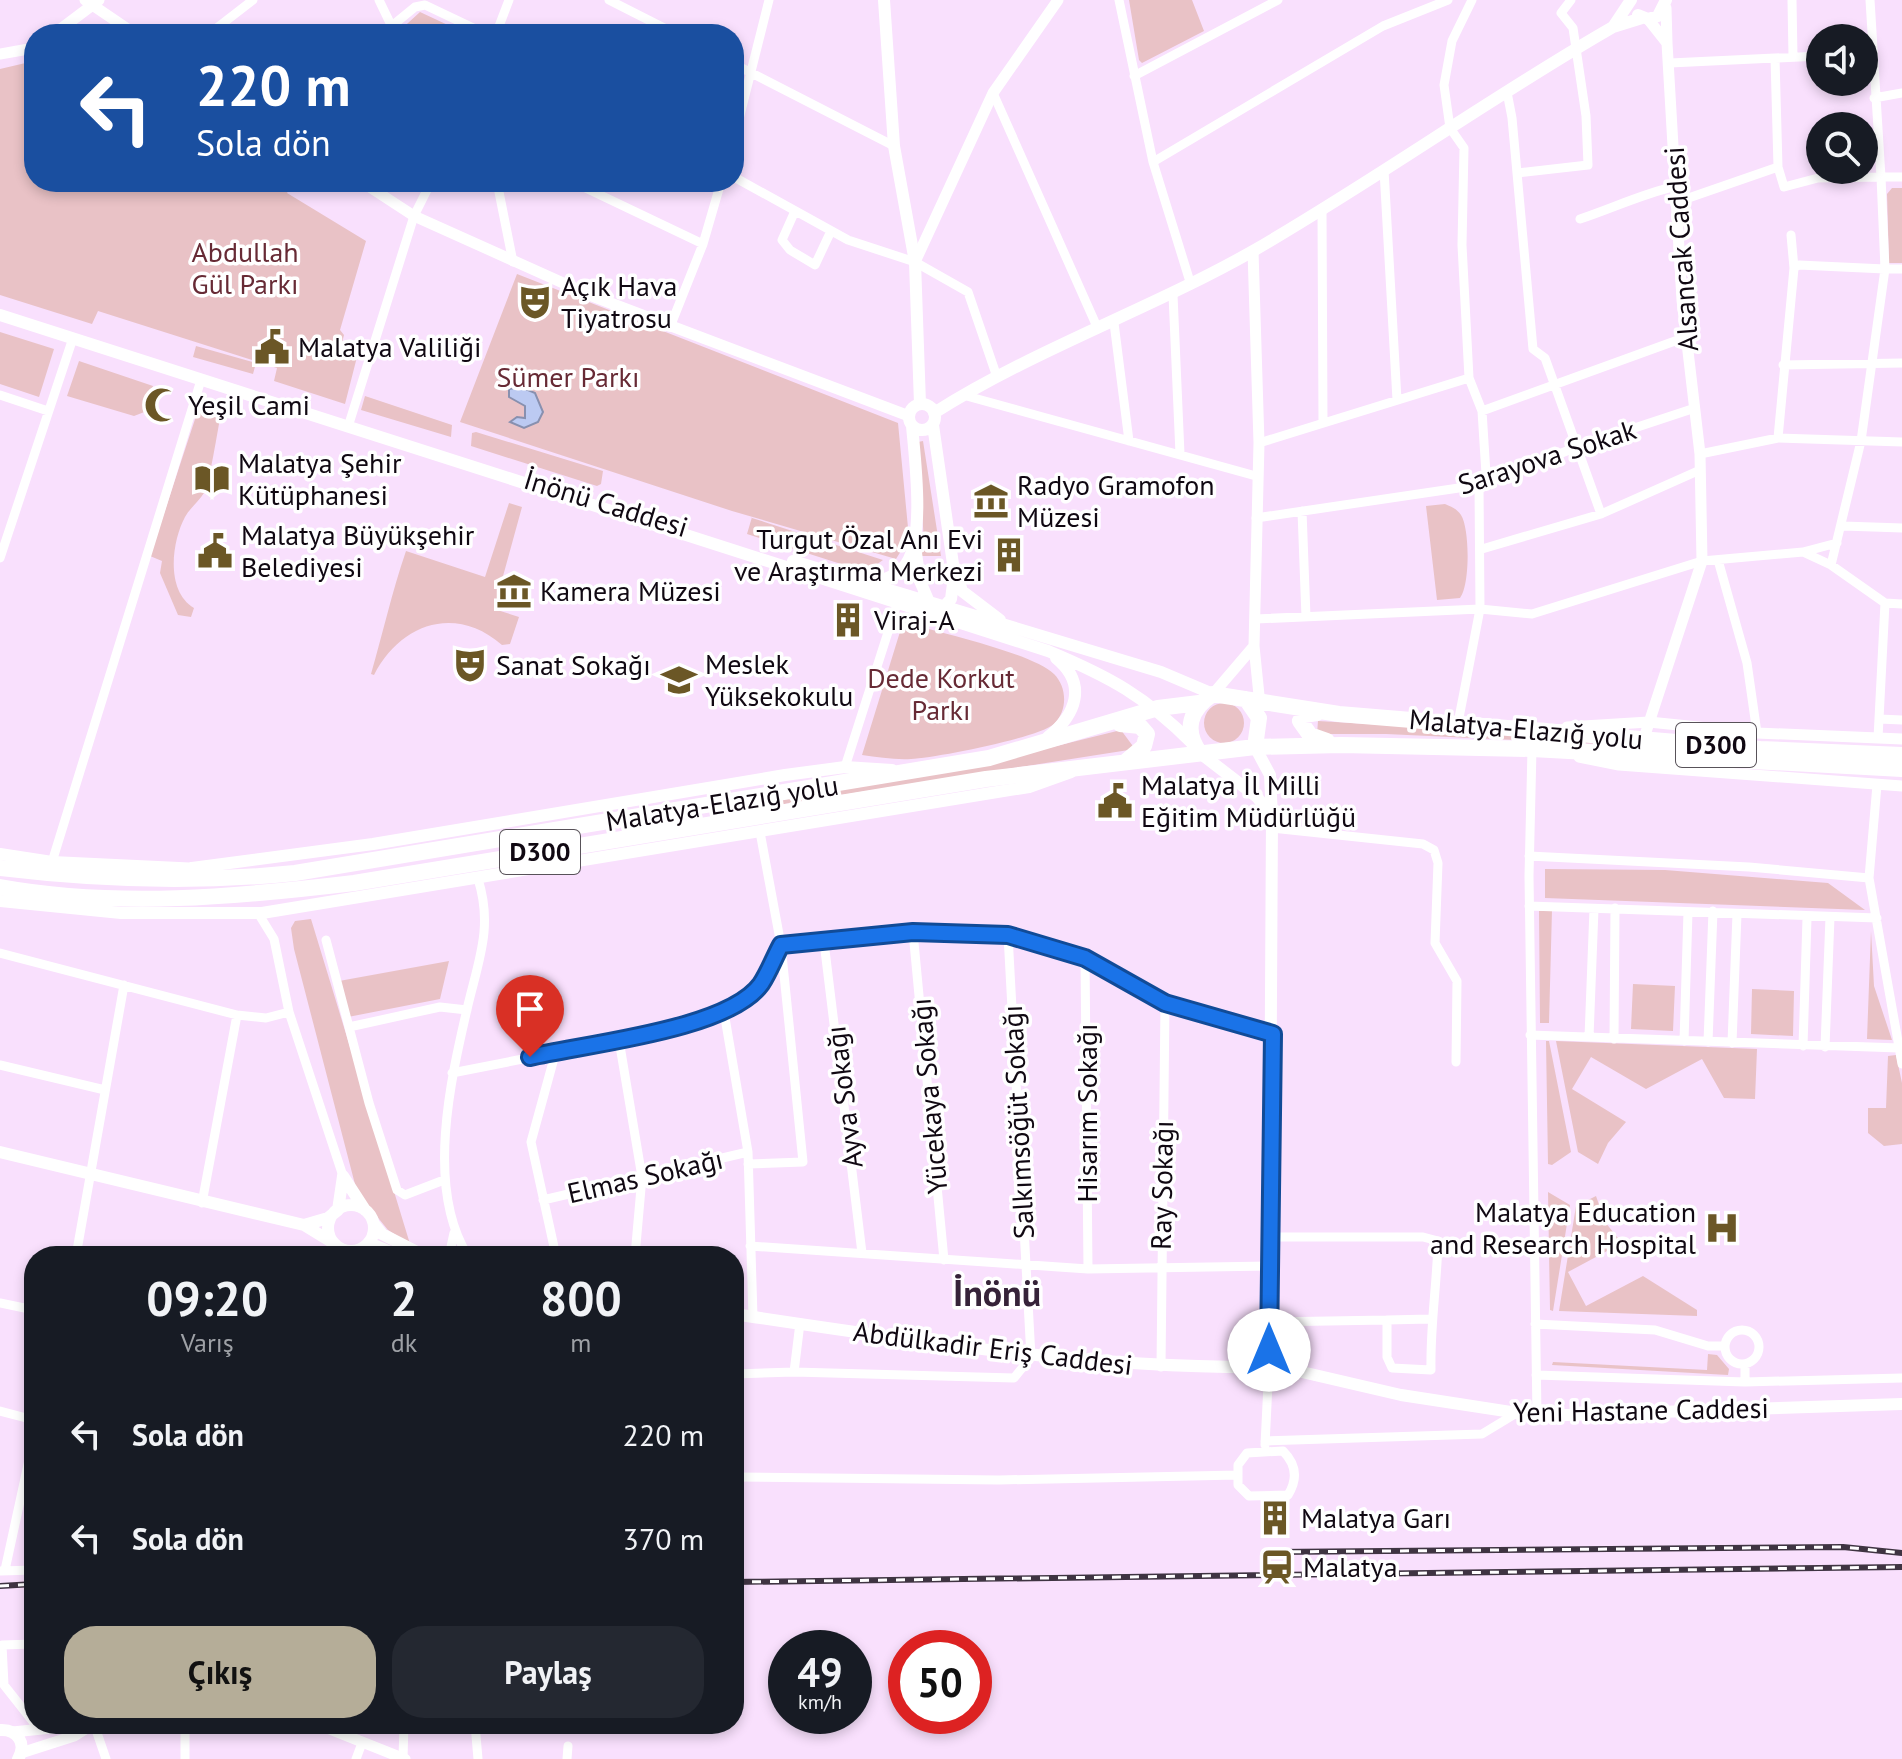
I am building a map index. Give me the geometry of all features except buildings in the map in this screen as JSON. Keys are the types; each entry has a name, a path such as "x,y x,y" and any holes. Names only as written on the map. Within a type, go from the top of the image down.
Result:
{"highway":[{"name":"Malatya-Elazığ yolu","path":"0,868 127,881 245,878 295,873 989,758 1158,708 1206,698 1255,706 1530,729 1646,730 1760,749 1902,755"},
{"path":"1197,748 1190,720 1206,698"},
{"path":"1255,706 1255,747"},
{"path":"1339,714 1313,712 1304,715 1300,721 1316,738 1341,745"},
{"path":"1101,725 1133,724 1145,730 1144,746 1124,763"},
{"name":"Malatya-Elazığ yolu","path":"0,887 130,898 263,894 354,883 971,781 1124,763 1197,748 1341,745 1540,750 1902,769"}],"main road":[{"path":"884,0 894,146 915,262 920,404 910,421 915,546 920,581 928,604"},
{"path":"1613,27 1631,0"},
{"path":"1631,0 1634,11 1645,18"},
{"path":"910,421 922,430 963,395 1173,295 1253,251 1575,49 1613,27 1658,16 1667,3"},
{"name":"İnönü Caddesi","path":"0,312 897,604 1013,629 1161,672 1206,698"},
{"name":"İnönü Caddesi","path":"0,312 201,380 928,604 940,612"},
{"path":"920,404 934,419 953,565 954,586 940,612 1048,651 1124,685 1158,708 1197,748 1257,797 1272,822"},
{"path":"866,585 906,565 915,546"},
{"path":"953,565 962,591 1013,629"},
{"path":"1039,744 1063,725 1075,704 1077,684 1067,667 1048,651"},
{"path":"1255,747 1270,775 1272,822 1269,1350"},
{"path":"192,868 373,844 845,767 908,772"},
{"path":"0,901 114,913 258,913 1029,787 1066,776 1078,767"},
{"path":"0,854 52,862 295,873"},
{"path":"0,1152 202,1203 304,1225 333,1246"},
{"path":"336,1246 329,1230 338,1210 343,1176"},
{"path":"343,1176 382,1234 405,1246"},
{"path":"304,1225 352,1206 366,1211"},
{"path":"363,1246 374,1224"},
{"name":"Abdülkadir Eriş Caddesi","path":"744,1316 1031,1357 1161,1367 1254,1367"},
{"path":"1269,1350 1283,1353 1289,1369 1279,1382 1268,1384 1258,1378 1254,1367 1257,1356 1269,1350"},
{"name":"Yeni Hastane Caddesi","path":"1289,1369 1401,1395 1537,1416 1902,1404"},
{"path":"5,1728 20,1739 19,1757"}],"street":[{"path":"222,24 253,0"},
{"path":"379,0 391,24"},
{"path":"500,24 509,0"},
{"path":"609,0 656,24"},
{"path":"744,105 769,0"},
{"path":"915,262 993,93 1058,0"},
{"path":"1119,0 1153,162 1191,285"},
{"path":"1134,76 1278,0"},
{"path":"1153,162 1383,26 1448,0"},
{"path":"1458,723 1480,609 1482,549 1479,485 1486,474 1482,411 1469,378 1462,245 1464,148 1450,128 1444,85 1452,41 1472,0"},
{"path":"1517,173 1588,165 1586,116 1573,28 1561,13 1571,0"},
{"path":"1792,0 1793,57"},
{"path":"1869,24 1870,0"},
{"path":"66,24 92,2 122,24"},
{"name":"Alsancak Caddesi","path":"1646,730 1702,561 1700,454 1686,337 1667,3"},
{"path":"395,24 415,7 425,5 465,24"},
{"path":"1645,18 1667,43"},
{"path":"0,54 24,50"},
{"path":"1670,63 1806,57"},
{"path":"1775,58 1778,167 1784,187 1818,178 1902,177"},
{"path":"744,69 894,146"},
{"path":"1507,92 1533,349 1545,358 1601,514"},
{"path":"993,93 1098,329"},
{"path":"1831,565 1843,526 1861,441 1885,269 1874,98 1902,93"},
{"path":"1677,202 1778,167"},
{"path":"1384,170 1397,400"},
{"path":"744,183 848,240 915,262 968,292 997,377"},
{"path":"1580,219 1623,205 1637,195 1676,186"},
{"path":"377,192 414,216 513,262 910,421"},
{"path":"349,424 414,216 426,192"},
{"path":"499,192 513,262"},
{"path":"594,192 703,244"},
{"path":"670,327 703,244 718,192"},
{"path":"1322,209 1323,423"},
{"path":"795,211 782,240 790,250 815,265 831,231"},
{"path":"1778,438 1794,268 1791,235"},
{"path":"1253,251 1259,443 1256,476 1255,706"},
{"path":"1794,268 1799,265 1902,269"},
{"path":"1173,295 1180,454"},
{"path":"1114,323 1129,441"},
{"path":"1482,411 1686,337"},
{"path":"0,558 73,338"},
{"path":"1783,365 1902,363"},
{"path":"1259,443 1469,378"},
{"path":"52,862 201,380"},
{"path":"0,395 48,411"},
{"path":"963,395 1256,476"},
{"name":"Sarayova Sokak","path":"1256,518 1479,485 1577,447 1695,408"},
{"path":"1700,454 1778,438 1902,442"},
{"path":"1482,549 1601,514 1700,470"},
{"path":"1302,511 1306,617"},
{"path":"1843,526 1902,528"},
{"path":"1256,619 1480,609 1532,614 1702,561 1803,552 1837,543"},
{"path":"1803,552 1831,565 1885,603 1902,604"},
{"path":"1718,560 1747,663 1757,733"},
{"path":"1878,738 1885,603"},
{"path":"845,767 897,604"},
{"path":"1206,698 1254,646"},
{"path":"1879,719 1902,720"},
{"path":"1646,730 1902,739"},
{"path":"1537,1416 1529,856 1540,750 1619,765 1902,786"},
{"path":"1877,785 1869,878 1902,1064"},
{"path":"1272,822 1423,844 1434,850 1438,863 1435,943 1457,981 1456,1062"},
{"path":"748,1164 803,1162 781,945 760,832"},
{"path":"1529,856 1749,867 1869,878"},
{"path":"463,1246 454,1230 444,1180 452,1073 487,924 478,879"},
{"path":"1529,906 1713,911 1807,918 1877,918"},
{"path":"1614,1039 1615,908"},
{"path":"1589,1037 1594,909"},
{"path":"1708,1042 1713,911"},
{"path":"1684,1041 1688,912"},
{"path":"258,913 274,939 289,1012 343,1176"},
{"path":"1732,1043 1737,914"},
{"path":"1825,1047 1830,917"},
{"path":"1803,1046 1807,918"},
{"path":"781,945 913,932 1008,935 1085,958 1165,1003 1273,1034"},
{"name":"Yücekaya Sokağı","path":"913,932 944,1260"},
{"name":"Salkımsöğüt Sokağı","path":"1008,935 1031,1357"},
{"path":"326,940 397,1190 405,1195 444,1180"},
{"name":"Ayva Sokağı","path":"824,942 862,1253"},
{"path":"452,1073 619,1040 724,1012 760,986 781,945"},
{"path":"0,953 237,1015 266,1018 289,1012"},
{"name":"Hisarım Sokağı","path":"1085,958 1088,1269"},
{"path":"78,1246 124,985"},
{"name":"Ray Sokağı","path":"1161,1367 1165,1003"},
{"path":"349,1027 440,1007 467,1010"},
{"path":"724,1012 748,1152 753,1317"},
{"path":"202,1203 237,1015"},
{"path":"1530,1035 1899,1048"},
{"path":"619,1040 642,1177 636,1246"},
{"path":"554,1246 531,1142 556,1051"},
{"path":"0,1065 105,1090"},
{"name":"Elmas Sokağı","path":"543,1200 748,1152"},
{"path":"451,1246 454,1230"},
{"path":"1269,1237 1423,1237 1438,1241 1437,1284 1430,1319 1431,1370 1420,1372 1392,1368 1387,1357 1387,1320"},
{"path":"750,1246 1088,1269 1269,1266"},
{"path":"0,1303 24,1308"},
{"path":"1269,1322 1430,1319"},
{"path":"794,1372 800,1323"},
{"path":"1535,1324 1655,1330 1708,1346 1725,1346"},
{"path":"1725,1346 1734,1332 1745,1331 1755,1337 1757,1353 1745,1364 1745,1382"},
{"path":"1725,1346 1730,1360 1745,1364"},
{"path":"744,1374 794,1372 1014,1378 1031,1357"},
{"path":"1536,1375 1745,1382 1902,1378"},
{"path":"1265,1452 1268,1384"},
{"path":"0,1411 24,1417"},
{"path":"1265,1441 1482,1434 1515,1414"},
{"path":"1283,1451 1293,1461 1294,1484 1288,1495 1249,1496 1238,1485 1238,1475 1238,1465 1247,1453 1283,1451"},
{"path":"744,1477 999,1480 1238,1475"},
{"path":"24,1479 2,1571 24,1570"},
{"path":"24,1644 2,1645 4,1685 24,1710"},
{"path":"19,1757 77,1734"},
{"path":"96,1734 106,1759"},
{"path":"185,1734 185,1759"},
{"path":"343,1734 404,1759 404,1734"},
{"path":"476,1734 478,1759"},
{"path":"356,1759 362,1743"},
{"path":"567,1759 568,1746"}],"green space":[{"path":"1129,0 1192,0 1204,31 1142,63"},
{"path":"420,12 446,24 407,24"},
{"name":"Abdullah Gül Parkı","path":"24,63 24,192 288,192 366,241 340,330 344,335 341,347 358,353 345,404 274,381 277,368 98,311 92,324 0,295 0,69"},
{"path":"1892,188 1902,188 1902,263 1889,263 1887,194"},
{"name":"Sümer Parkı","path":"517,274 898,423 909,538 896,559 732,511 460,422"},
{"path":"0,332 54,349 39,397 0,384"},
{"path":"196,346 256,363 253,374 193,357"},
{"path":"79,361 153,386 147,411 134,416 67,396"},
{"path":"365,396 452,425 451,437 361,410"},
{"path":"199,407 221,414 211,469 204,493 180,527 174,552 175,578 185,600 194,608 191,617 178,615 160,573 162,561 150,556"},
{"path":"472,433 603,471 601,484 597,486 471,446"},
{"path":"923,441 941,556 921,556 924,543 918,442"},
{"path":"509,503 522,507 494,609 519,617 510,644 502,645 484,632 466,625 448,623 430,626 398,643 374,675 371,674 406,551 485,577"},
{"path":"1445,504 1458,511 1464,522 1466,582 1460,598 1437,600 1426,506"},
{"path":"752,517 883,560 866,572 747,534"},
{"name":"Dede Korkut Parkı","path":"903,622 1006,651 1043,666 1054,674 1061,685 1064,705 1059,718 1054,724 1028,735 963,751 911,759 862,755"},
{"path":"1224,703 1238,709 1244,723 1238,737 1224,743 1210,737 1204,723 1210,709"},
{"path":"1318,721 1624,739 1624,745 1386,734 1317,734"},
{"path":"1121,730 1135,749 759,808 758,802 1000,760"},
{"path":"1545,869 1665,870 1828,883 1865,910 1545,898"},
{"path":"1552,910 1549,1023 1540,1023 1539,911"},
{"path":"311,919 410,1244 388,1230 357,1192 294,949 291,928 295,921"},
{"path":"1871,931 1874,986 1892,1040 1867,1039"},
{"path":"449,961 440,999 348,1017 339,981"},
{"path":"1633,984 1675,986 1673,1031 1631,1029"},
{"path":"1752,989 1794,991 1793,1036 1751,1034"},
{"path":"1546,1041 1549,1041 1571,1152 1552,1165 1548,1164"},
{"path":"1556,1041 1757,1049 1755,1099 1724,1098 1702,1059 1646,1089 1591,1057 1572,1089 1626,1122 1608,1143 1598,1164 1578,1152"},
{"path":"1896,1055 1902,1083 1902,1144 1884,1146 1868,1133 1868,1108 1886,1108 1888,1056"},
{"path":"1548,1192 1570,1205 1553,1311 1550,1310"},
{"path":"1596,1196 1605,1222 1622,1243 1568,1272 1586,1306 1643,1276 1697,1310 1697,1316 1559,1311 1576,1206"},
{"path":"1708,1354 1717,1355 1729,1369 1728,1375 1552,1365 1553,1362 1707,1370"}],"water":[{"path":"521,387 535,393 543,412 538,422 524,428 510,422 517,417 525,418 525,406 509,397 509,389"}],"railway":[{"path":"1274,1552 1843,1547 1902,1553"},
{"path":"744,1582 1902,1567"},
{"path":"0,1586 24,1585"}],"place":[{"name":"Açık Hava Tiyatrosu","path":"535,302"},
{"name":"Malatya Valiliği","path":"272,347"},
{"name":"Yeşil Cami","path":"162,405"},
{"name":"Malatya Şehir Kütüphanesi","path":"212,479"},
{"name":"Radyo Gramofon Müzesi","path":"991,501"},
{"name":"Malatya Büyükşehir Belediyesi","path":"215,551"},
{"name":"Turgut Özal Anı Evi ve Araştırma Merkezi","path":"1009,555"},
{"name":"Kamera Müzesi","path":"514,591"},
{"name":"Viraj-A","path":"848,620"},
{"name":"Sanat Sokağı","path":"470,665"},
{"name":"Meslek Yüksekokulu","path":"679,680"},
{"name":"Malatya İl Milli Eğitim Müdürlüğü","path":"1115,801"},
{"name":"Malatya Education and Research Hospital","path":"1722,1228"},
{"name":"Malatya Garı","path":"1275,1518"},
{"name":"Malatya","path":"1277,1567"}],"district":[{"name":"İnönü","path":"997,1293"}],"route":[{"path":"530,1057 619,1040 724,1012 760,986 781,945 913,932 1008,935 1085,958 1165,1003 1273,1034 1269,1350"}]}
